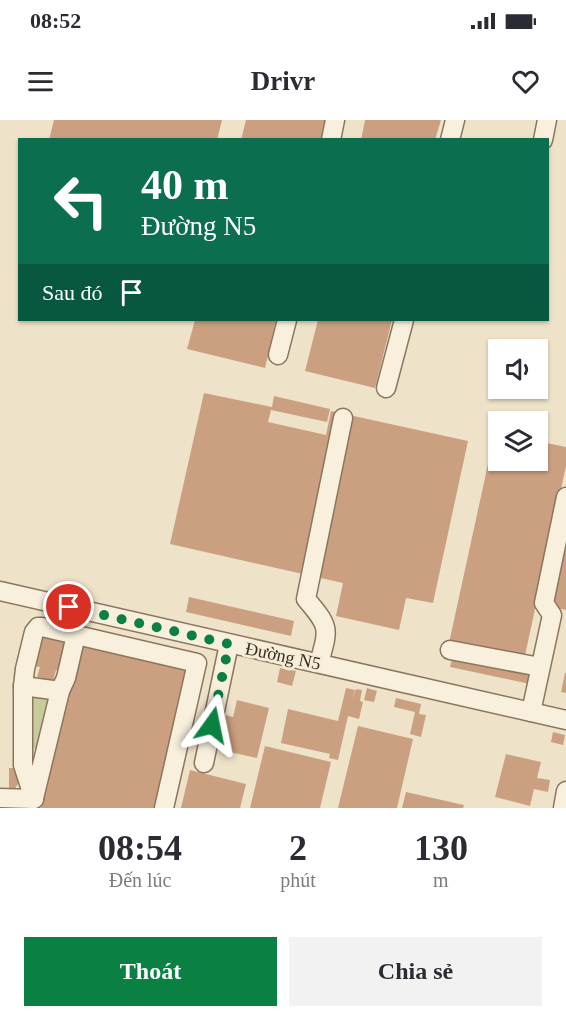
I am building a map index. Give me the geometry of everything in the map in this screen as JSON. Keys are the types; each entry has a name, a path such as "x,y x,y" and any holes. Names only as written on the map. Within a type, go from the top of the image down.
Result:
{"street":[{"path":"331,138 335,120"},
{"path":"450,138 455,120"},
{"path":"543,138 547,120"},
{"path":"278,355 287,321"},
{"path":"386,388 404,321"},
{"path":"319,663 326,638 324,620 306,599 343,418"},
{"path":"531,712 540,667 559,616 544,603 566,497"},
{"name":"Đường N5","path":"0,591 566,720"},
{"path":"33,803 23,765 23,686 25,669 36,629 42,627 197,663 164,808"},
{"path":"33,803 76,635"},
{"path":"204,763 229,644"},
{"path":"450,650 540,667"},
{"path":"23,686 60,691"},
{"path":"563,808 566,791"},
{"path":"0,798 33,803"}],"green space":[{"path":"29,696 50,697 38,749 30,748"}],"building":[{"path":"54,120 222,120 218,138 50,138"},
{"path":"246,120 327,120 323,138 242,138"},
{"path":"365,120 441,120 436,138 361,138"},
{"path":"195,321 276,321 265,368 187,349"},
{"path":"318,321 392,321 375,388 305,371"},
{"path":"204,393 272,407 274,396 330,409 327,422 271,410 268,422 326,435 331,411 468,441 433,603 406,598 399,630 336,616 343,583 170,544"},
{"path":"548,443 566,447 566,466 524,660 449,643 488,464 488,471 548,471"},
{"path":"566,550 566,610 552,607"},
{"path":"189,597 294,621 291,636 186,612"},
{"path":"39,633 72,640 64,672 56,670 53,681 37,677 40,667 32,666"},
{"path":"78,641 193,668 161,808 41,808"},
{"path":"453,655 533,670 530,684 450,667"},
{"path":"280,668 296,671 292,686 277,682"},
{"path":"566,673 566,693 561,692"},
{"path":"346,688 355,690 352,700 356,689 362,690 360,701 363,702 359,719 348,716 338,760 329,758 330,754 281,743 288,709 338,721"},
{"path":"367,688 377,691 374,702 364,700"},
{"path":"396,698 421,704 419,714 426,715 421,737 410,734 415,712 394,707"},
{"path":"237,700 269,708 257,758 225,751 229,734 221,732 225,715 233,717"},
{"path":"358,726 413,739 397,808 338,808"},
{"path":"553,732 565,735 563,745 551,742"},
{"path":"265,746 331,762 320,808 250,808"},
{"path":"506,754 541,762 537,778 550,780 548,792 534,789 530,806 495,797"},
{"path":"9,768 19,768 18,784 14,790 9,791"},
{"path":"190,770 246,784 240,808 181,808"},
{"path":"406,792 464,805 463,808 402,808"}],"route":[{"path":"69,607 229,644 212,725"}]}
